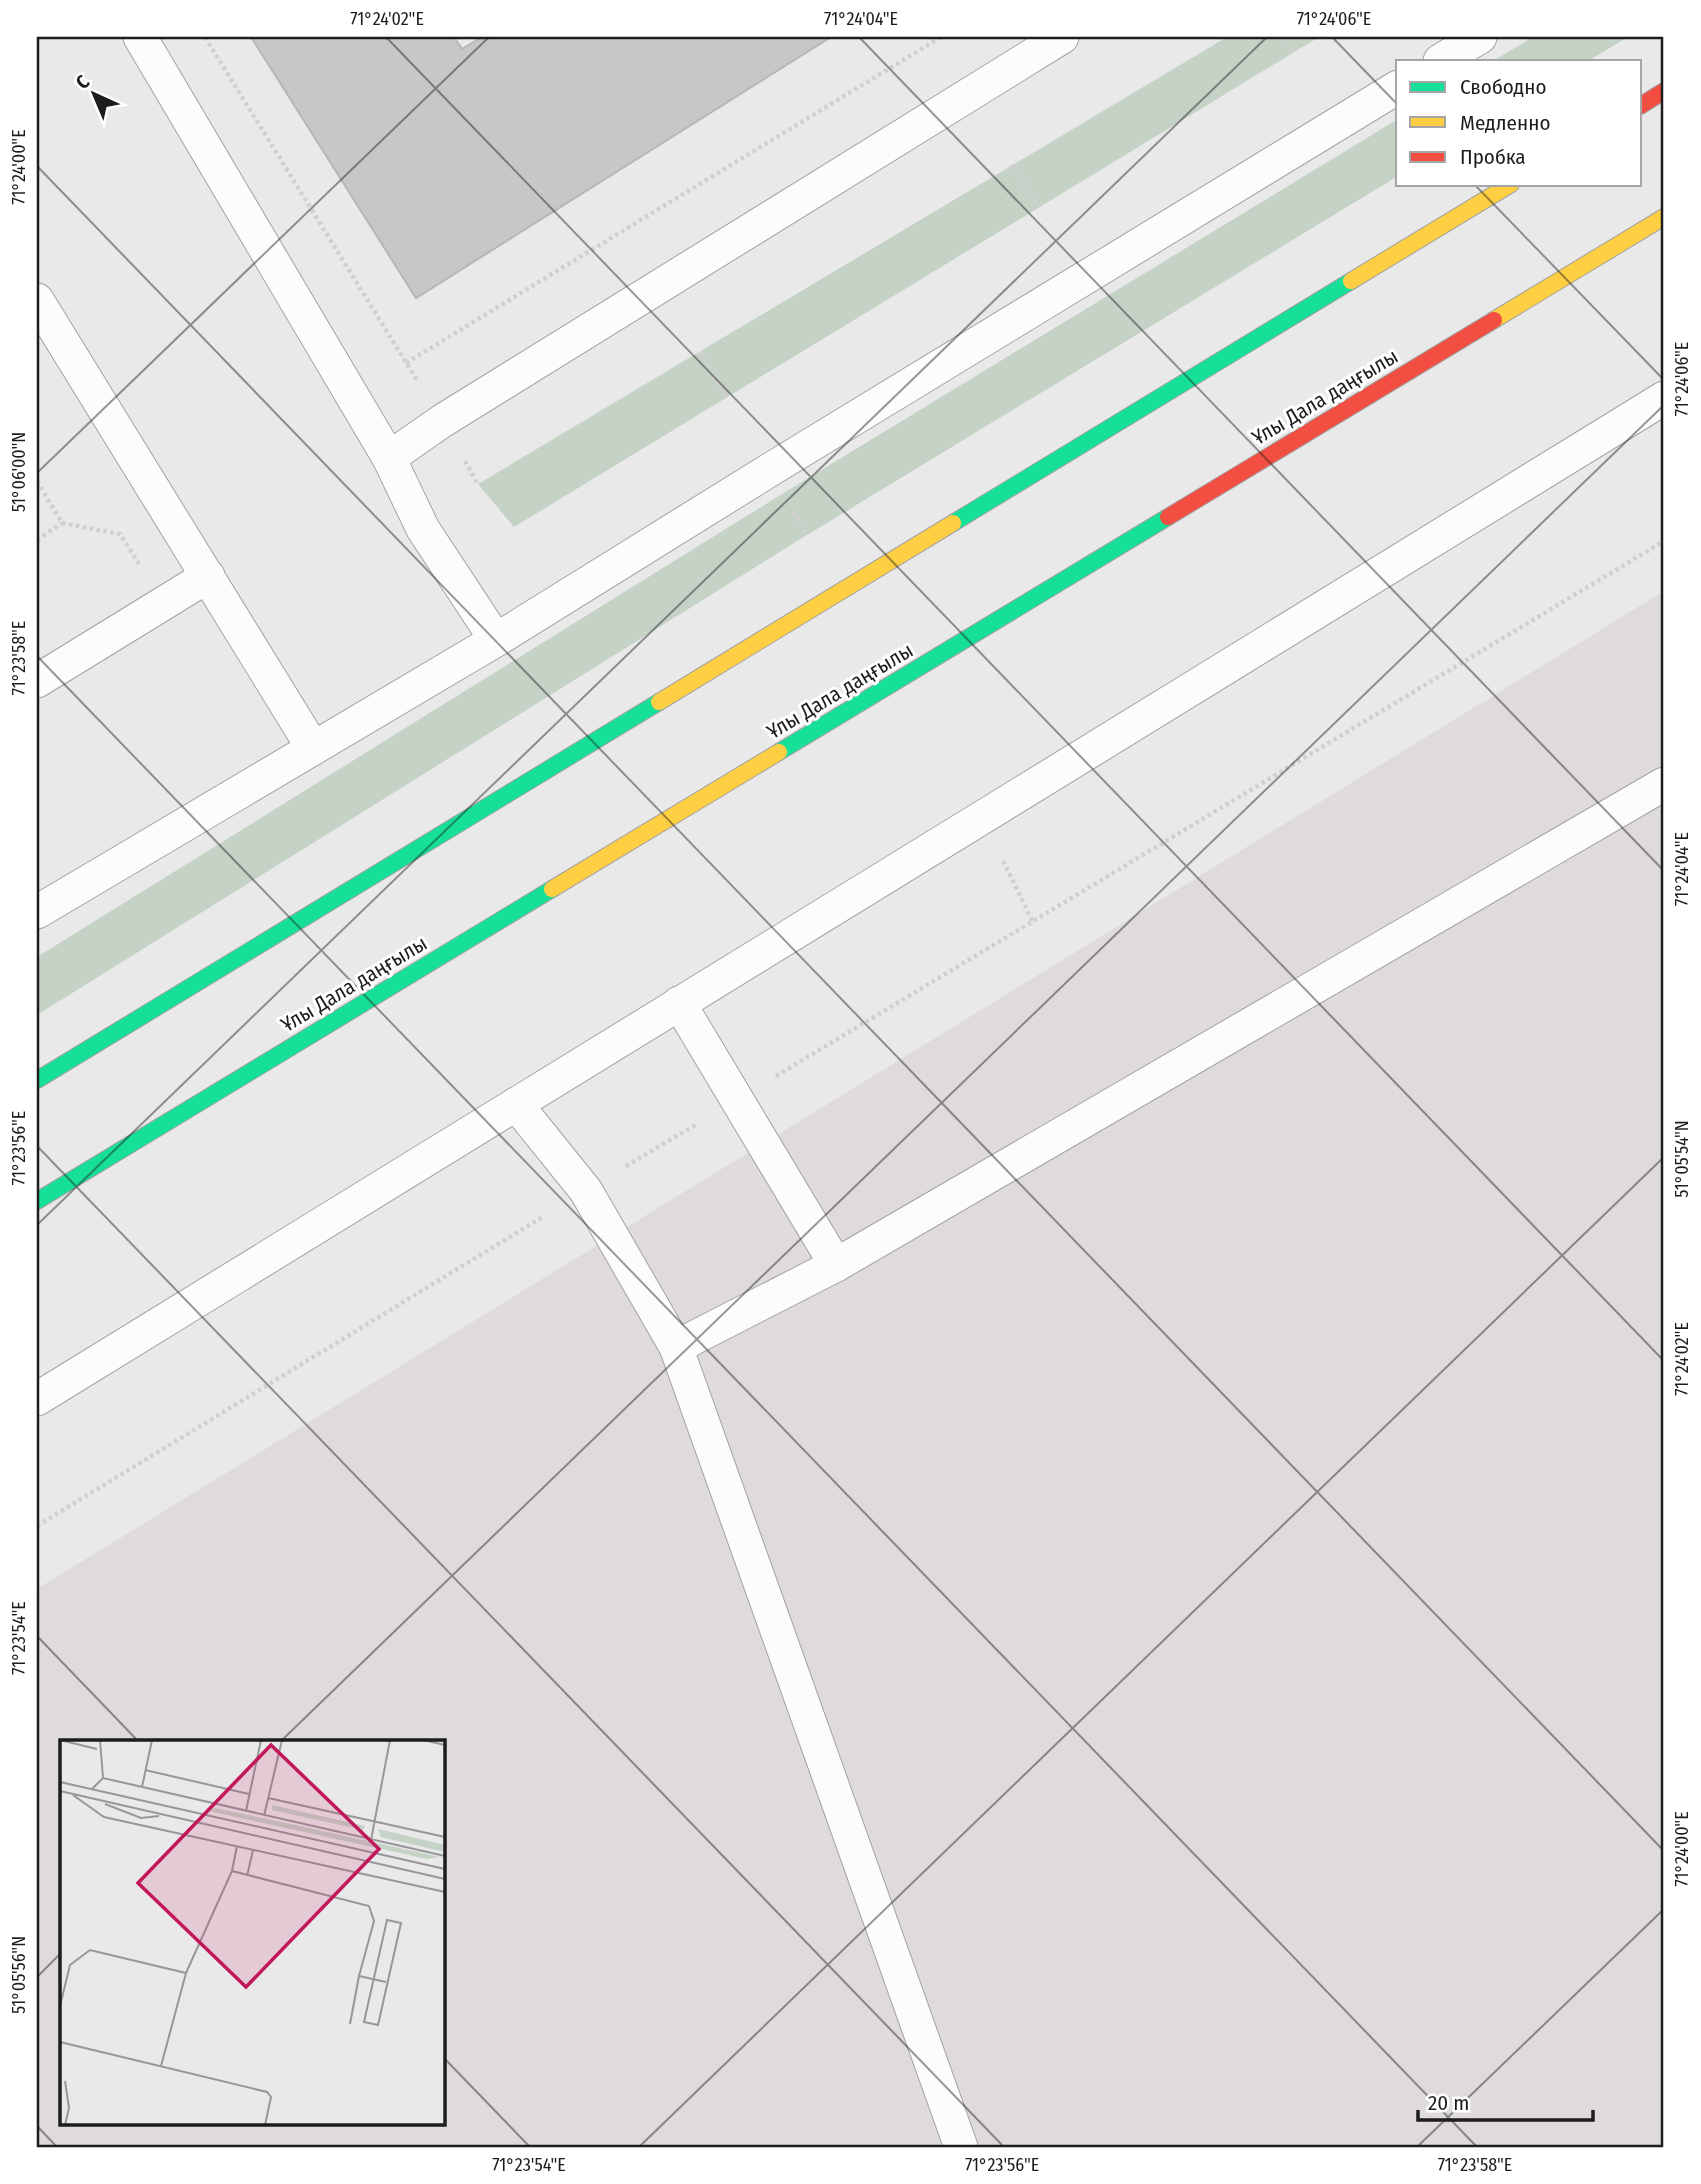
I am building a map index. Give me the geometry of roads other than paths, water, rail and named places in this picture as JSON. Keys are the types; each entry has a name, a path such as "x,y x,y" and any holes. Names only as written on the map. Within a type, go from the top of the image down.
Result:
{"main road":[{"path":"1642,105 1664,91"},
{"path":"37,1080 1508,186"},
{"name":"Ұлы Дала даңғылы","path":"37,1201 1664,217"}],"lane":[{"path":"140,37 389,457 424,529 496,640"},
{"path":"389,457 442,421 1062,37"},
{"path":"1442,60 1480,37"},
{"path":"37,912 496,640 1396,88"},
{"path":"37,300 313,748"},
{"path":"37,1399 1664,398"},
{"path":"37,681 208,576"},
{"path":"677,1347 836,1265 1664,784"},
{"path":"679,1003 836,1265"},
{"path":"516,1104 586,1191 677,1347 961,2147"}]}
